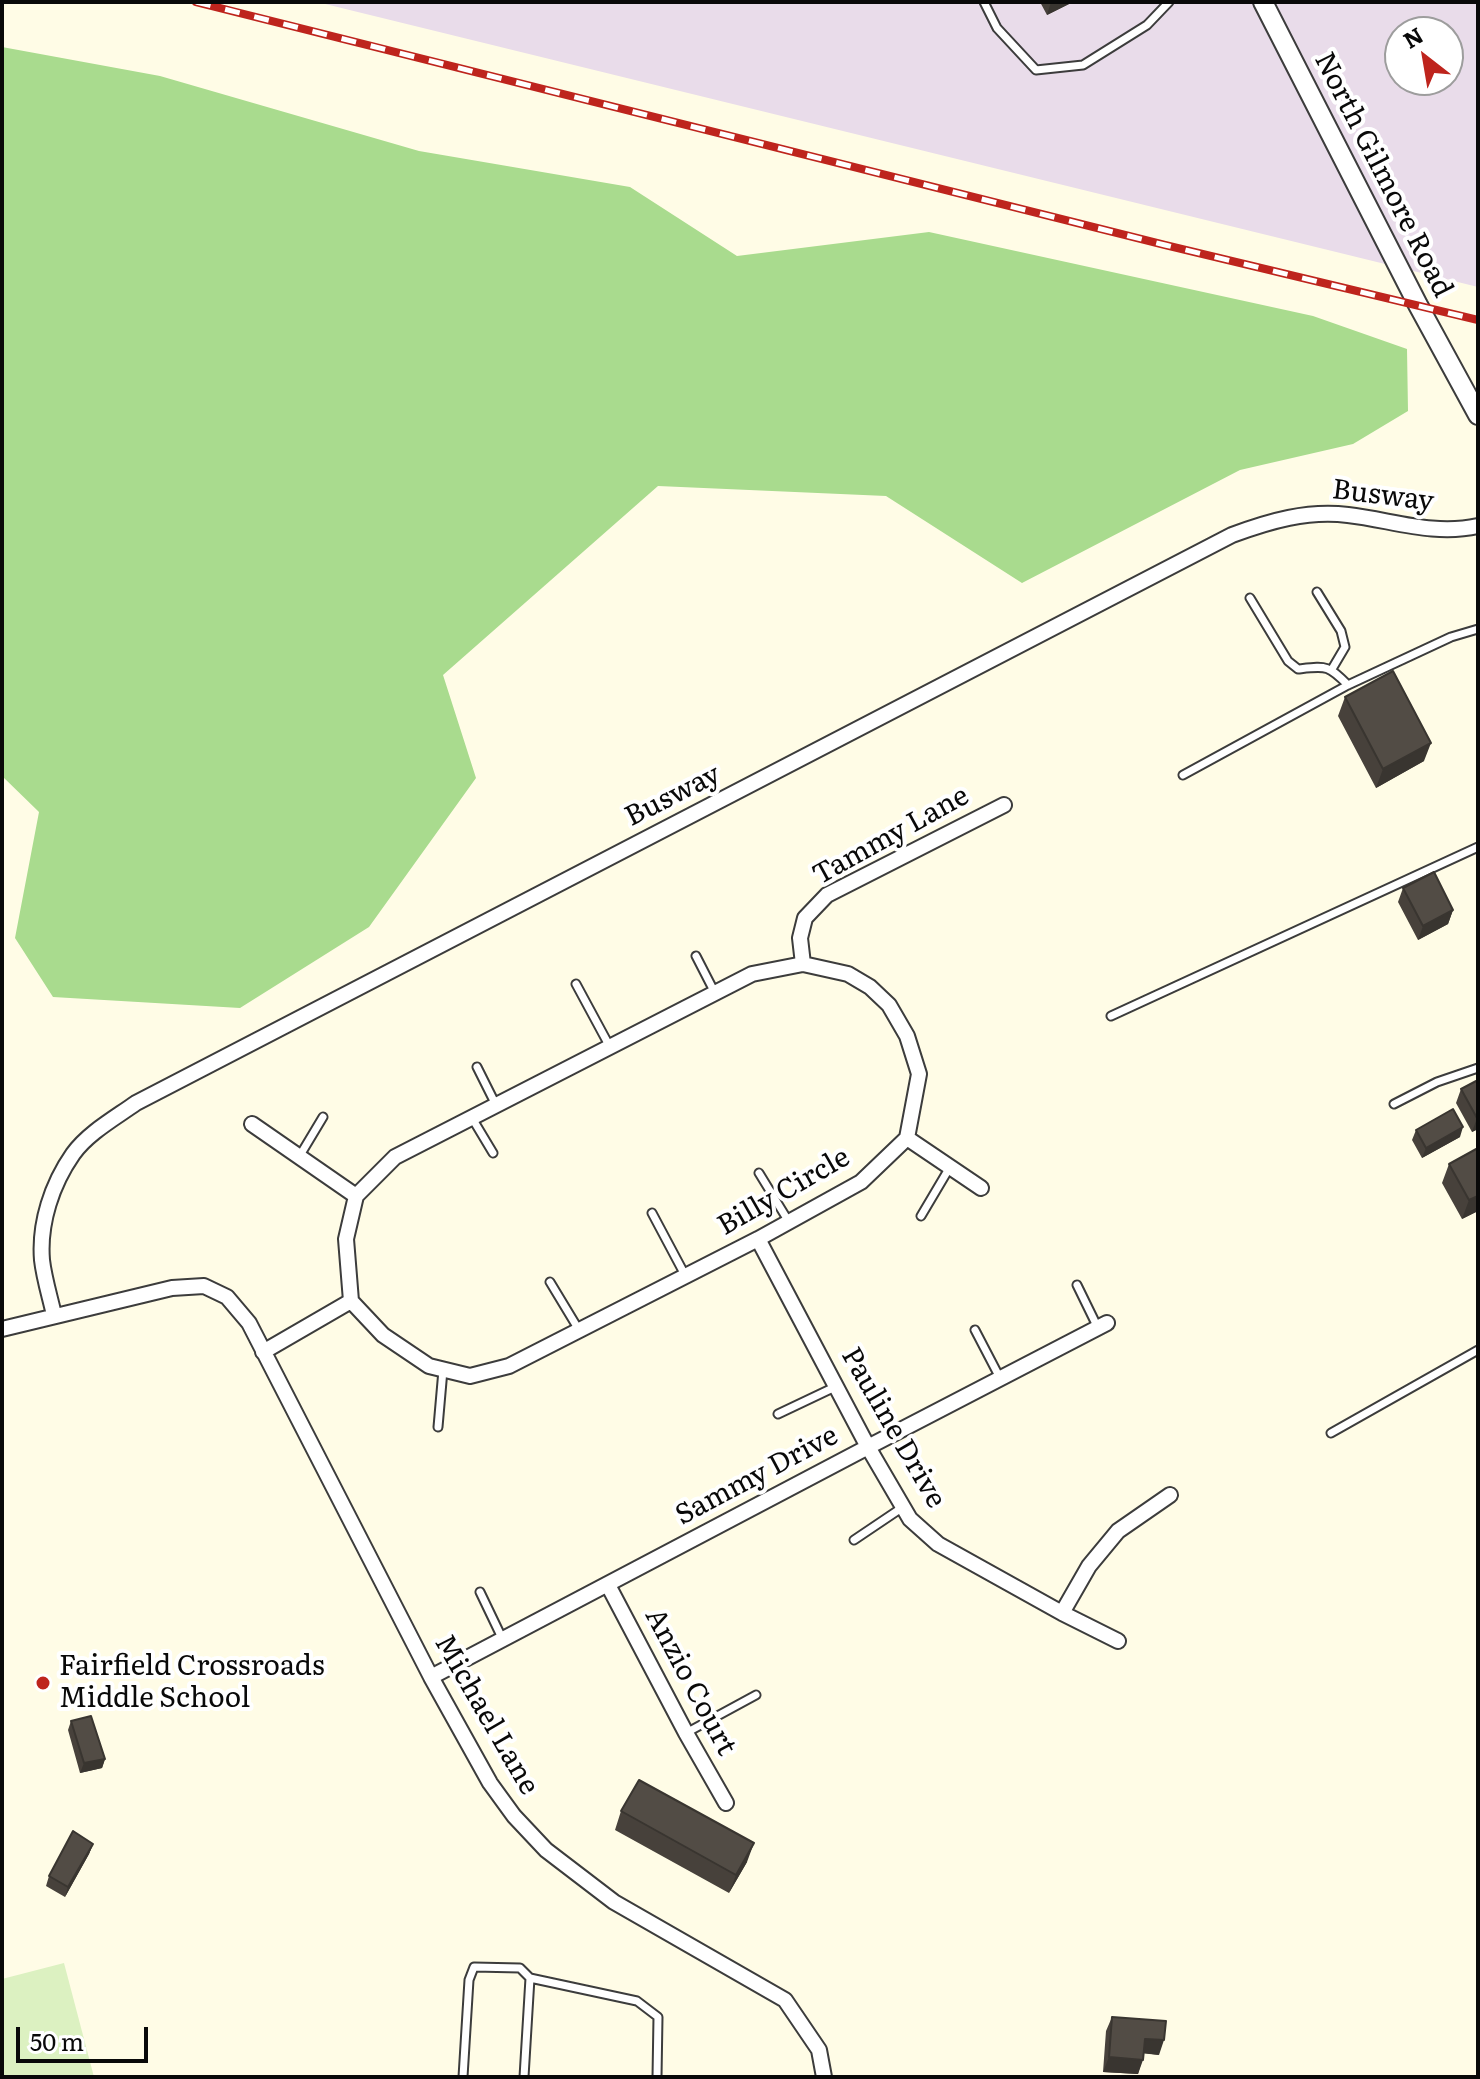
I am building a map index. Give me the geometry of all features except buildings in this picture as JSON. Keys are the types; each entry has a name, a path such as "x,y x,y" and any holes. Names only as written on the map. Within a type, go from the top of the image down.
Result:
{"street":[{"name":"North Gilmore Road","path":"1263,2 1418,305 1478,415"},
{"name":"Busway","path":"54,1315 42,1260 43,1221 56,1185 74,1153 98,1130 136,1103 1232,535 1269,521 1326,513 1420,529 1444,531 1478,526"},
{"name":"Tammy Lane","path":"803,964 800,938 805,918 827,895 1004,805"},
{"path":"263,1352 351,1301 346,1239 356,1196 395,1157 752,974 803,964 848,974 870,987 889,1005 907,1036 919,1074 907,1138 981,1188"},
{"path":"252,1124 356,1196"},
{"name":"Billy Circle","path":"351,1301 383,1335 429,1366 470,1376 509,1366 758,1239 861,1182 907,1138"},
{"name":"Pauline Drive","path":"758,1239 868,1447 910,1519 938,1544 1118,1641"},
{"name":"Michael Lane","path":"54,1315 172,1288 204,1286 227,1297 249,1323 431,1677 490,1783 514,1816 546,1850 614,1902 785,2000 819,2050 824,2077"},
{"path":"2,1329 54,1315"},
{"name":"Sammy Drive","path":"431,1677 1103,1325"},
{"path":"1062,1613 1089,1566 1118,1531 1170,1495"},
{"name":"Anzio Court","path":"608,1585 726,1803"}],"lane":[{"path":"984,2 997,28 1036,70 1083,65 1147,25 1169,2"},
{"path":"1317,592 1341,631 1345,647 1332,669"},
{"path":"1250,598 1288,661 1298,669 1332,669 1348,685"},
{"path":"1183,775 1348,685 1451,637 1478,629"},
{"path":"1111,1016 1478,847"},
{"path":"696,956 715,993"},
{"path":"576,984 610,1047"},
{"path":"477,1067 496,1105"},
{"path":"1394,1104 1437,1082 1478,1068"},
{"path":"299,1157 323,1117"},
{"path":"472,1118 493,1153"},
{"path":"921,1216 950,1167"},
{"path":"759,1173 789,1222"},
{"path":"652,1213 686,1276"},
{"path":"550,1282 579,1330"},
{"path":"1077,1285 1103,1325"},
{"path":"975,1330 1000,1379"},
{"path":"1331,1433 1478,1350"},
{"path":"438,1427 443,1370"},
{"path":"778,1414 837,1386"},
{"path":"854,1540 903,1507"},
{"path":"480,1592 503,1640"},
{"path":"686,1733 756,1695"},
{"path":"463,2077 469,1980 474,1967 520,1968 530,1978 637,2001 658,2017 657,2077"},
{"path":"524,2077 530,1978"}],"shaded area":[{"path":"317,2 1478,2 1478,287"}],"green space":[{"path":"2,47 160,76 419,151 630,187 737,256 929,232 1313,316 1407,349 1408,411 1353,444 1240,470 1022,583 886,496 658,486 443,675 476,778 369,927 240,1008 53,997 15,938 39,812 2,776"},
{"path":"64,1963 94,2077 2,2077 2,1979"}],"railway":[{"path":"196,2 1165,245 1478,320"}],"place":[{"name":"Fairfield Crossroads Middle School","path":"43,1683"}]}
